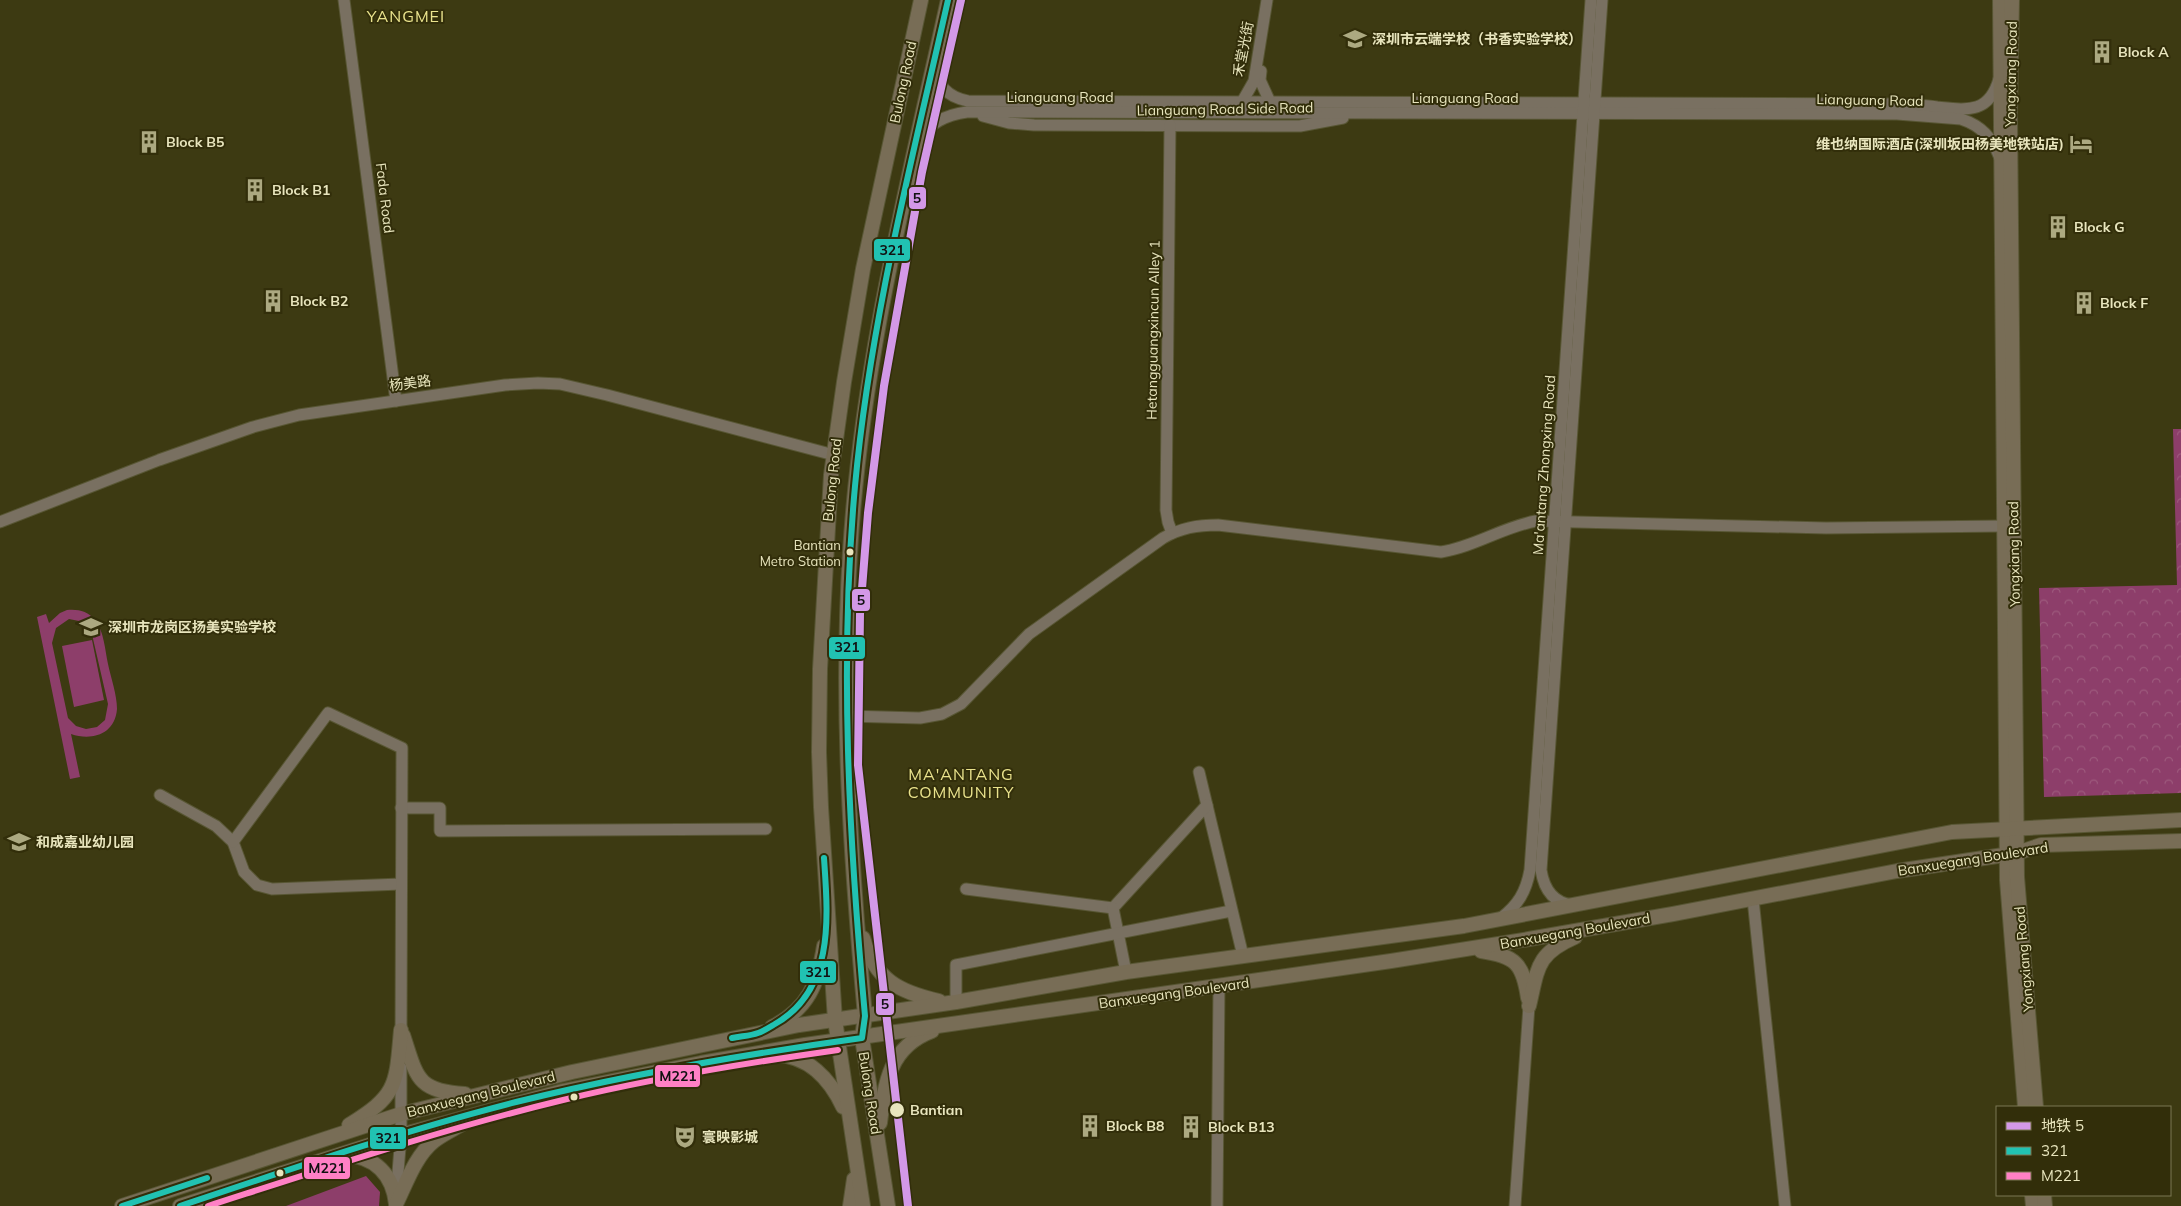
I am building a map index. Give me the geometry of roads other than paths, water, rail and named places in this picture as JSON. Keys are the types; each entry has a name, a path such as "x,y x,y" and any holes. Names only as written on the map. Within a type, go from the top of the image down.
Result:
{"main road":[{"name":"Bulong Road","path":"863,1206 834,1020 828,920 819,752 825,570 834,455 863,269 921,0"},
{"name":"Bulong Road","path":"888,1206 862,1038 865,1016 850,841 846,716 850,552 858,464 884,300 948,0"},
{"name":"Yongxiang Road","path":"2000,0 2004,526 2012,828"},
{"name":"Yongxiang Road","path":"2012,0 2010,134 2012,853 2018,887 2036,1106"},
{"name":"Banxuegang Boulevard","path":"122,1206 401,1114 572,1072 760,1033 951,1003 1126,972 1498,920 1952,832 2181,820"},
{"name":"Banxuegang Boulevard","path":"180,1206 401,1135 563,1091 744,1056 1468,949 1594,928 1897,871 2012,853 2041,845 2181,841"},
{"name":"Yongxiang Road","path":"2012,853 2007,880 2025,1106"},
{"path":"856,914 866,947 875,966 888,981 903,991 951,1003"},
{"path":"760,1033 798,1010 808,997 815,984 821,965 828,920"},
{"path":"1529,1006 1537,971 1548,952 1560,943 1594,928"},
{"path":"1468,949 1503,955 1516,963 1525,977 1529,1006"},
{"path":"877,1139 888,1077 896,1057 910,1043 928,1032 948,1025"},
{"path":"401,1030 416,1072 428,1086 442,1093 478,1095"},
{"path":"328,1138 377,1107 387,1096 394,1084 397,1070 401,1030"},
{"path":"744,1056 780,1055 798,1058 810,1065 823,1075 835,1091 850,1123"},
{"path":"396,1205 419,1159 428,1147 440,1137 482,1113"},
{"path":"332,1157 355,1155 376,1164 391,1182 396,1205"},
{"path":"850,1206 856,1164"}],"street":[{"name":"Fada Road","path":"344,0 396,401"},
{"name":"禾堂光街","path":"1242,102 1254,81 1267,0"},
{"path":"1270,102 1260,80 1272,0"},
{"name":"Ma'antang Zhongxing Road","path":"1577,905 1565,904 1556,900 1542,882 1541,870 1561,522 1589,108 1591,0"},
{"name":"Ma'antang Zhongxing Road","path":"1589,108 1602,0"},
{"name":"Lianguang Road","path":"935,60 938,80 942,89 951,96 968,101 1270,102 1897,114 1961,119 1980,127 1988,135 2001,160"},
{"name":"Lianguang Road","path":"917,140 936,122 946,116 967,112 1363,113 1898,104 1962,110 1982,105 1990,98 2000,75"},
{"name":"Lianguang Road Side Road","path":"967,112 1009,123 1034,125 1300,126 1363,113"},
{"name":"Hetangguangxincun Alley 1","path":"1170,125 1166,510 1172,533"},
{"name":"杨美路","path":"0,522 159,460 253,426 299,415 505,385 560,384 607,394 834,455"},
{"path":"846,716 920,718 942,714 962,704 1029,634 1172,533 1200,525 1218,525 1441,552 1457,550 1521,524 1561,522 1826,528 2004,526"},
{"name":"Ma'antang Zhongxing Road","path":"1498,920 1522,898 1527,886 1530,870 1561,522"},
{"path":"234,842 328,713 402,748 401,1135 396,1205"},
{"path":"1199,772 1243,956"},
{"path":"160,795 216,826 234,842 244,872 257,885 272,889 401,884"},
{"path":"1113,908 1207,805"},
{"path":"402,808 440,808 440,831 766,829"},
{"path":"966,888 1113,908"},
{"path":"1753,899 1785,1206"},
{"path":"1113,908 1126,972"},
{"path":"951,1003 956,965 1231,911"},
{"path":"1217,1206 1218,986"},
{"path":"1515,1206 1529,1006"}],"metro line":[{"name":"5","path":"908,1206 858,765 860,614 868,513 884,386 922,172 961,0"}],"place":[{"name":"深圳市云端学校（书香实验学校）","path":"1355,39"},
{"name":"Block A","path":"2102,52"},
{"name":"Block B5","path":"149,142"},
{"name":"维也纳国际酒店(深圳坂田杨美地铁站店)","path":"2081,144"},
{"name":"Block B1","path":"255,190"},
{"name":"Block G","path":"2058,227"},
{"name":"Block B2","path":"273,301"},
{"name":"Block F","path":"2084,303"},
{"name":"Bantian Metro Station","path":"850,552"},
{"name":"深圳市龙岗区扬美实验学校","path":"91,627"},
{"name":"和成嘉业幼儿园","path":"19,842"},
{"name":"Bantian","path":"897,1110"},
{"name":"Block B8","path":"1090,1126"},
{"name":"Block B13","path":"1191,1127"},
{"name":"寰映影城","path":"685,1137"}],"district":[{"name":"YANGMEI","path":"406,16"},
{"name":"MA'ANTANG COMMUNITY","path":"961,783"}]}
